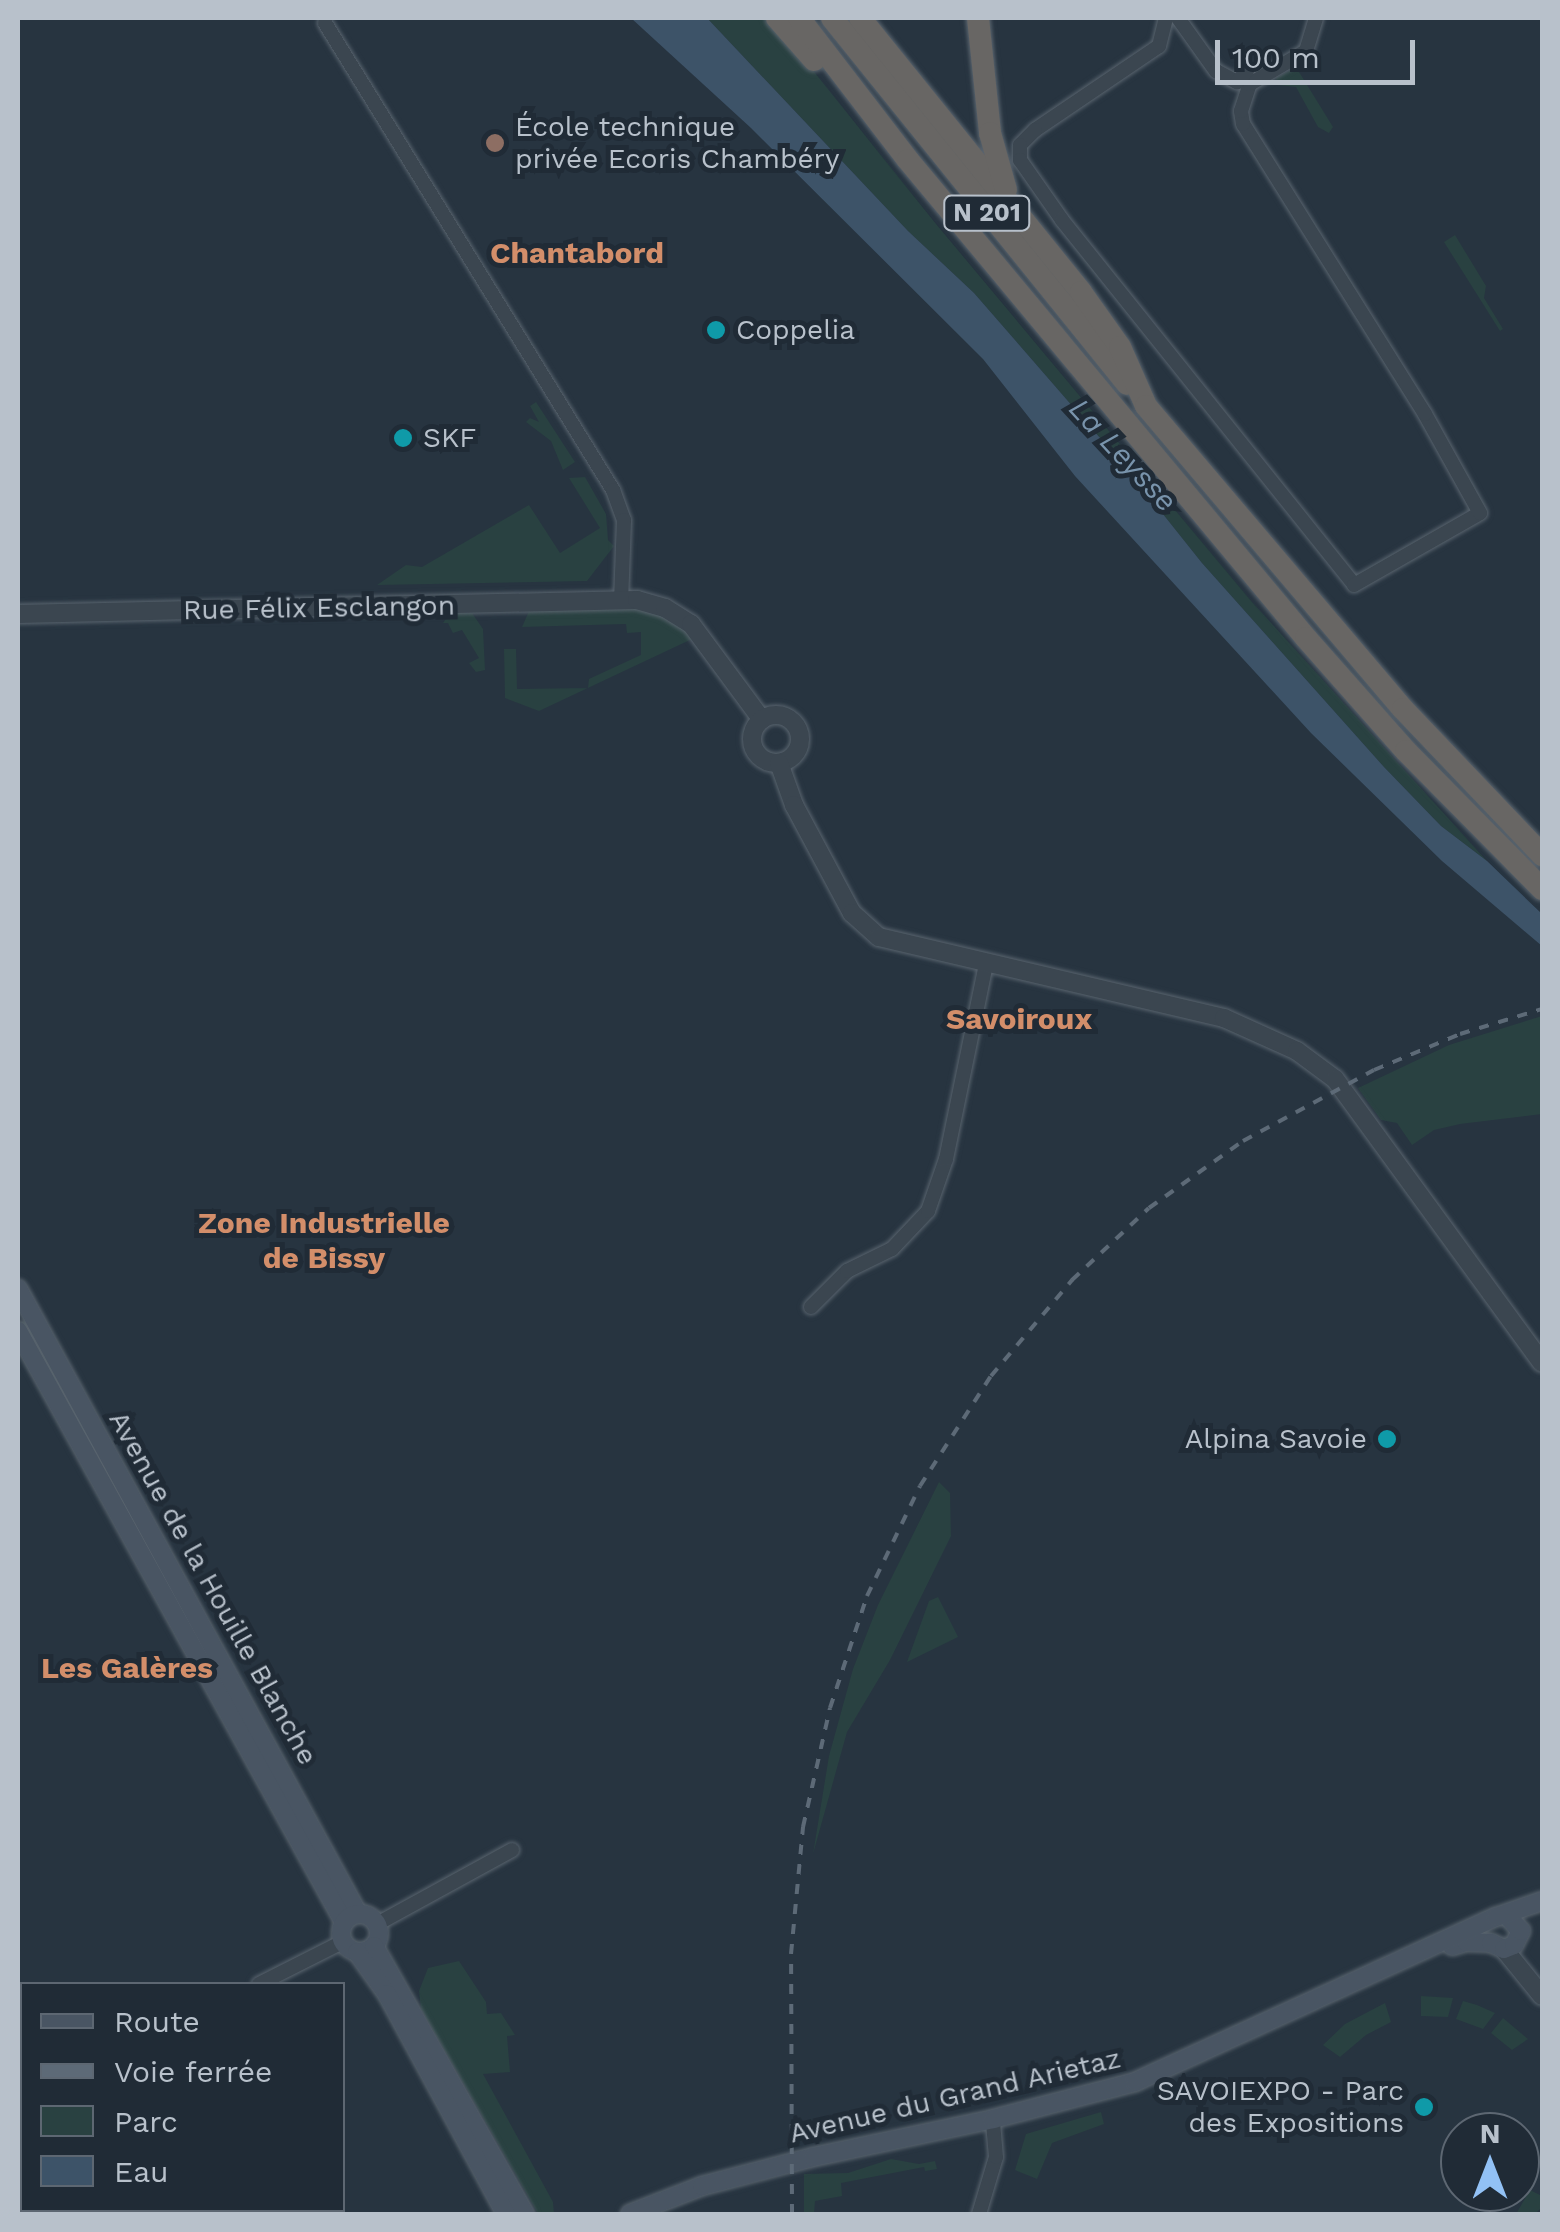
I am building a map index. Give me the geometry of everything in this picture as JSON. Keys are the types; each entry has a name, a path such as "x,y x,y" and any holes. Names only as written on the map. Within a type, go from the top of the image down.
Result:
{"highway":[{"path":"777,18 908,160"},
{"name":"N 201","path":"799,18 908,160 1306,638 1406,750 1542,889"},
{"name":"N 201","path":"832,18 1288,577 1403,709 1542,855"},
{"path":"860,18 1006,197 1120,348 1146,406"},
{"path":"978,18 988,122 1006,180 1006,197"}],"main road":[{"name":"Avenue de la Houille Blanche","path":"18,1289 351,1918"},
{"name":"Avenue de la Houille Blanche","path":"18,1331 351,1918"},
{"path":"1505,1937 1507,1916 1542,1901"},
{"path":"1505,1937 1542,1901"},
{"path":"358,1947 377,1924 351,1918 358,1947 506,2214"},
{"name":"Avenue du Grand Arietaz","path":"630,2214 702,2186 812,2157 993,2120 1135,2082 1397,1965 1505,1937"},
{"path":"358,1947 525,2214"}],"street":[{"path":"1166,18 1159,46 1034,130 1020,144 1020,160 1062,220 1354,585 1480,513 1425,414 1243,124 1242,111 1250,84 1306,51 1316,18"},
{"path":"1178,18 1216,71 1238,82 1247,71"},
{"path":"325,23 613,490 624,520 620,600"},
{"name":"Rue Félix Esclangon","path":"18,614 620,600 665,608 690,624 762,720"},
{"path":"783,716 798,731 796,752 779,764 764,760 754,748 753,733 762,720 783,716"},
{"path":"779,764 794,805 864,928 905,946 1224,1018 1297,1051 1340,1085 1542,1364"},
{"path":"810,1307 847,1271 892,1249 928,1211 946,1158 986,964"},
{"path":"377,1924 512,1850"},
{"path":"1505,1937 1541,1994"},
{"path":"265,1982 358,1947"},
{"path":"979,2214 996,2157 993,2120"}],"green space":[{"path":"707,18 771,18 936,224 1252,602 1487,861 1441,826 1384,767 1202,563 1127,469 974,293 908,231"},
{"path":"1296,67 1333,127 1329,133 1318,127 1296,87 1278,85 1276,78"},
{"path":"1455,235 1486,286 1484,298 1503,329 1500,331 1444,242"},
{"path":"536,402 575,462 563,470 551,441 526,422 530,418 539,422 530,406"},
{"path":"585,477 606,514 608,540 614,546 587,581 377,585 406,565 422,567 529,505 560,553 600,528 569,478"},
{"path":"644,608 679,623 692,639 588,688 589,679 641,655 641,632 627,633 626,624 522,627 529,611"},
{"path":"450,613 472,613 483,629 485,670 476,672 469,663 479,658 462,630 453,633 448,623 443,623"},
{"path":"504,649 516,649 517,689 588,688 539,711 505,698"},
{"path":"1542,1016 1542,1114 1434,1130 1412,1145 1397,1123 1381,1120 1358,1088 1449,1045"},
{"path":"24,1321 233,1698 27,1338 21,1322"},
{"path":"939,1482 950,1493 951,1536 890,1660 847,1732 813,1854 829,1756 853,1669 878,1605"},
{"path":"938,1597 958,1637 907,1662 929,1601"},
{"path":"459,1961 486,2002 487,2014 501,2013 515,2035 507,2036 510,2072 483,2074 553,2202 554,2214 537,2212 421,2009 419,1991 428,1968"},
{"path":"1421,1996 1453,1998 1448,2017 1421,2016"},
{"path":"1463,2001 1495,2013 1483,2029 1456,2019"},
{"path":"1385,2003 1391,2022 1366,2035 1340,2057 1323,2045 1345,2024"},
{"path":"1503,2018 1528,2039 1512,2050 1491,2033"},
{"path":"1101,2112 1104,2124 1052,2143 1037,2179 1015,2170 1026,2134"},
{"path":"891,2159 919,2164 935,2161 937,2169 925,2171 924,2167 841,2183 842,2196 815,2201 814,2214 804,2214 804,2174 848,2173"}],"water":[{"path":"631,18 707,18 908,231 974,293 1127,469 1202,563 1384,767 1441,826 1487,861 1542,914 1542,946 1442,861 1311,733 1075,476 983,359 751,128"}],"railway":[{"path":"792,2214 791,1954 803,1827 830,1708 867,1596 920,1486 991,1376 1072,1280 1149,1208 1243,1141 1374,1070 1460,1034 1542,1009"}],"place":[{"name":"École technique privée Ecoris Chambéry","path":"495,143"},
{"name":"Coppelia","path":"716,330"},
{"name":"SKF","path":"403,438"},
{"name":"Alpina Savoie","path":"1387,1439"},
{"name":"SAVOIEXPO - Parc des Expositions","path":"1424,2107"}],"district":[{"name":"Chantabord","path":"577,253"},
{"name":"Savoiroux","path":"1019,1019"},
{"name":"Zone Industrielle de Bissy","path":"324,1240"},
{"name":"Les Galères","path":"127,1668"}],"water label":[{"name":"La Leysse","path":"1123,455"}]}
